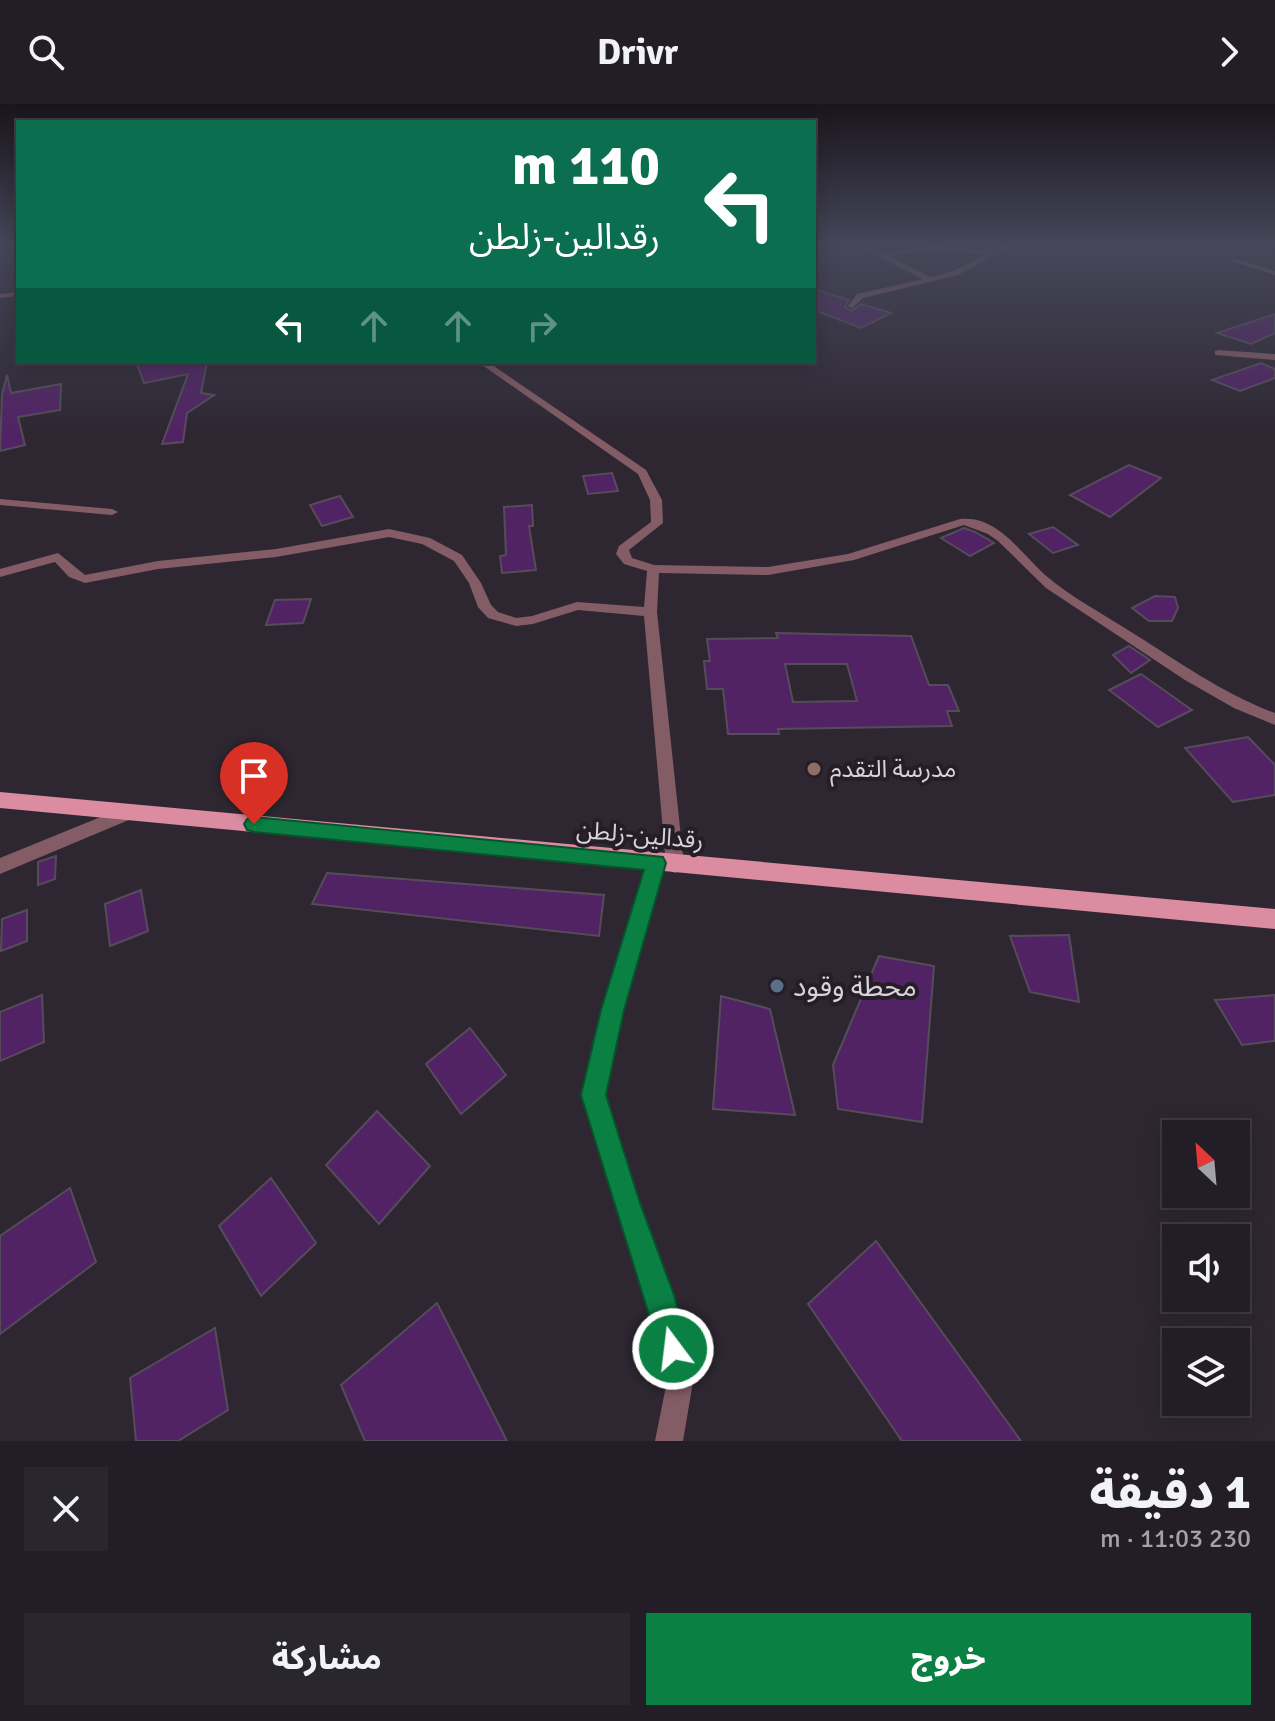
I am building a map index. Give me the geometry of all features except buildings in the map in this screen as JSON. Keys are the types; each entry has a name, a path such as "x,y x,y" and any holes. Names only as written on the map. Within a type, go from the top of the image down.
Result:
{"main road":[{"name":"رقدالين-زلطن","path":"0,800 1275,919"}],"street":[{"path":"1218,353 1275,357"},
{"path":"485,364 642,472 656,500 657,523 623,549 622,554 628,561 653,569 768,571 850,557 964,521 983,524 997,532 1048,583 1214,692 1245,710 1275,719"},
{"path":"0,502 112,512"},
{"path":"0,573 58,557 64,567 85,579 158,565 325,546 357,536 389,533 426,541 458,558 475,583 485,607 493,615 516,622 577,606 650,612"},
{"path":"653,569 650,612 666,864 612,1010 594,1095 626,1203 659,1295 681,1376 669,1441"},
{"path":"0,866 130,812"}],"place":[{"name":"مدرسة التقدم","path":"814,769"},
{"name":"محطة وقود","path":"777,986"}],"route":[{"path":"254,824 656,863 612,1010 594,1095 626,1203 659,1295 673,1349"}]}
